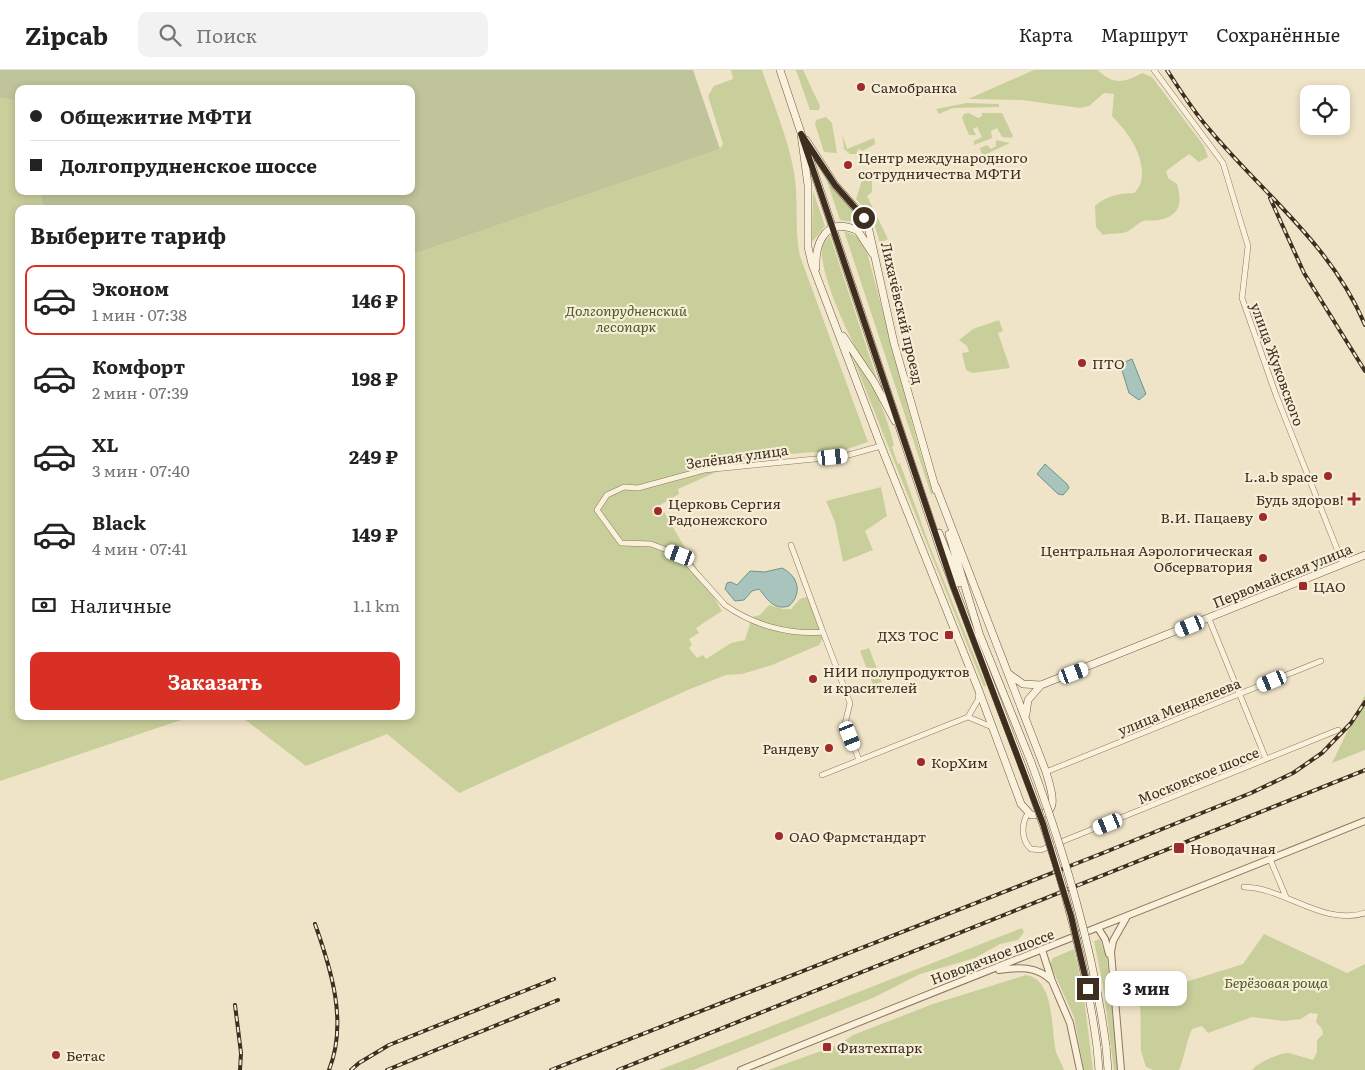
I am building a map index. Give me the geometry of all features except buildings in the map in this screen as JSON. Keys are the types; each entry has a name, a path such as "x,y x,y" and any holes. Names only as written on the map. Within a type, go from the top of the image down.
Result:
{"main road":[{"name":"Лихачёвский проезд","path":"780,70 943,558 1043,824 1071,916 1085,974 1099,1070"},
{"name":"Лихачёвский проезд","path":"801,134 835,185 864,218 872,237 894,343 980,636"},
{"name":"Лихачёвский проезд","path":"801,134 809,193 808,247 836,325"},
{"path":"816,273 816,248 824,234 833,228 846,226 858,231 869,246 878,266"},
{"path":"836,325 874,382 904,438"},
{"path":"836,325 881,446 979,691 1021,804 1028,813"},
{"name":"Лихачёвский проезд","path":"917,476 1031,762 1061,848 1080,913 1096,980 1108,1070"},
{"name":"Лихачёвский проезд","path":"936,487 1046,772 1053,802 1046,812 1036,815 1028,813"},
{"name":"Первомайская улица","path":"1041,685 1365,555"},
{"path":"1006,671 1023,684 1041,685"},
{"path":"1028,725 1026,706 1028,700 1041,685"}],"street":[{"name":"улица Жуковского","path":"1154,70 1223,163 1248,246 1242,298 1276,395 1343,564"},
{"name":"Зелёная улица","path":"824,632 807,633 768,626 732,610 725,605 680,555 651,544 621,543 597,510 607,495 624,487 638,488 704,470 845,456 881,446"},
{"path":"791,545 850,703 845,724 859,760"},
{"path":"1209,619 1266,759"},
{"name":"улица Менделеева","path":"1046,772 1321,661"},
{"path":"822,775 968,716 978,700 979,691"},
{"path":"968,716 992,727"},
{"name":"Московское шоссе","path":"1028,813 1023,823 1024,839 1030,850 1038,850 1338,730"},
{"name":"Новодачное шоссе","path":"741,1070 897,1005 988,972 1365,821"},
{"path":"1270,859 1286,897"},
{"path":"1244,887 1261,888 1334,916 1351,916 1365,913"},
{"path":"1111,964 1113,941 1127,917"},
{"path":"1098,928 1105,939 1111,964 1121,1070"},
{"path":"1042,950 1052,981 1070,1023 1080,1070"},
{"path":"988,972 1026,968 1044,974 1052,981"}],"green space":[{"path":"0,70 693,70 720,149 415,254 415,205 43,205 41,195 415,195 415,85 15,85 15,100 0,98"},
{"name":"Долгопрудненский лесопарк","path":"731,70 762,70 784,133 794,172 800,256 868,442 844,450 750,457 678,489 679,494 660,505 722,611 696,628 699,633 689,639 692,645 689,648 697,658 703,655 706,659 731,643 745,640 752,617 760,615 769,605 791,609 800,599 807,597 823,638 819,645 772,665 742,674 726,675 690,689 459,793 387,734 306,766 245,720 415,720 415,254 720,149 723,144 708,96 714,86 733,79"},
{"path":"796,70 803,70 820,106 819,110 810,110"},
{"path":"1034,70 1098,70 1103,75 1119,81 1130,79 1142,73 1152,77 1204,146 1208,157 1199,162 1189,154 1166,171 1168,178 1177,184 1179,191 1179,202 1176,212 1166,218 1143,221 1122,233 1103,235 1096,227 1095,206 1113,196 1134,193 1139,187 1141,180 1142,172 1139,156 1124,129 1112,116 1114,94 1104,93 1089,106 1080,108 1022,100 968,99"},
{"path":"0,98 15,100 15,195 41,195 43,205 15,205 15,720 181,720 0,781"},
{"path":"967,103 999,104 999,107 953,108 939,114 936,109"},
{"path":"969,113 978,118 982,116 982,113 1002,113 1013,136 1012,138 1002,137 997,128 991,131 992,138 974,145 974,141 982,137 977,127 973,129 976,135 969,135 962,118 964,114"},
{"path":"826,117 832,123 837,153 824,152 815,124 816,120"},
{"path":"842,134 847,149 874,138 875,144 863,151 858,149 857,154 850,154 844,149"},
{"path":"996,140 1010,143 982,156 980,148 987,145 991,149 996,146"},
{"path":"862,180 872,181 872,192 867,196 888,239 880,243 872,217 856,199"},
{"path":"827,181 856,213 866,230 853,222 840,220"},
{"path":"813,191 825,226 813,241 812,240"},
{"path":"844,231 857,236 866,248 917,441 933,494 931,494"},
{"path":"830,236 877,379 860,356 851,338 828,281 823,265 822,250"},
{"path":"999,320 1003,331 998,333 1010,368 973,373 966,370 962,353 969,352 967,346 959,340 973,329"},
{"path":"853,358 867,375 883,411 898,464 900,463 929,544 986,685 984,687"},
{"path":"881,487 887,516 865,531 873,550 843,562 835,522 826,501"},
{"path":"869,648 882,682 873,685 860,651"},
{"path":"1365,695 1365,750 1332,763"},
{"path":"1022,928 1024,932 1018,940 1000,944 975,958 920,974 875,997 693,1070 659,1070"},
{"name":"Берёзовая роща","path":"1264,934 1347,973 1365,964 1365,1070 1252,1070 1264,1061 1285,1053 1313,1060 1317,1052 1317,1040 1323,1034 1322,1029 1316,1022 1318,1014 1310,1013 1301,1019 1285,1021 1252,1017 1208,1033 1202,1026 1192,1029 1179,1070 1153,1070 1146,1067 1141,1051 1140,992 1165,980 1176,985 1243,964"},
{"path":"1100,939 1103,949 1106,949 1118,1070 1114,1070 1103,986 1094,941"},
{"path":"1074,949 1083,990 1093,1070 1084,1070 1074,1017 1050,964 1053,958"},
{"path":"1026,975 1035,979 1047,995 1056,1052 1064,1070 768,1070 838,1045 853,1035 933,1004"}],"water":[{"path":"1132,359 1146,394 1139,400 1129,393 1120,364"},
{"path":"1045,464 1067,484 1069,488 1063,495 1058,494 1037,474"},
{"path":"782,568 792,575 797,585 796,596 789,606 779,607 775,605 759,589 752,591 744,600 735,601 725,589 727,583 731,582 737,585 750,571 765,572"}],"railway":[{"path":"1167,70 1203,122 1294,221 1334,269 1351,296 1365,325"},
{"path":"1270,198 1304,273 1365,371"},
{"path":"551,1070 1251,793 1293,773 1322,753 1351,723 1365,702"},
{"path":"618,1070 1365,770"},
{"path":"315,924 327,959 337,1015 335,1052 329,1070"},
{"path":"351,1070 389,1045 554,979"},
{"path":"387,1070 558,1000"},
{"path":"235,1005 241,1053 240,1070"}],"place":[{"name":"Самобранка","path":"861,87"},
{"name":"Центр международного сотрудничества МФТИ","path":"848,165"},
{"name":"ПТО","path":"1082,363"},
{"name":"L.a.b space","path":"1328,476"},
{"name":"Будь здоров!","path":"1354,499"},
{"name":"Церковь Сергия Радонежского","path":"658,511"},
{"name":"В.И. Пацаеву","path":"1263,517"},
{"name":"Центральная Аэрологическая Обсерватория","path":"1263,558"},
{"name":"ЦАО","path":"1303,586"},
{"name":"ДХЗ ТОС","path":"949,635"},
{"name":"НИИ полупродуктов и красителей","path":"813,679"},
{"name":"Рандеву","path":"829,748"},
{"name":"КорХим","path":"921,762"},
{"name":"ОАО Фармстандарт","path":"779,836"},
{"name":"Новодачная","path":"1179,848"},
{"name":"Физтехпарк","path":"827,1047"},
{"name":"Бетас","path":"56,1055"}],"route":[{"path":"864,218 835,185 801,134 953,586 1043,824 1071,916 1088,989"}]}
